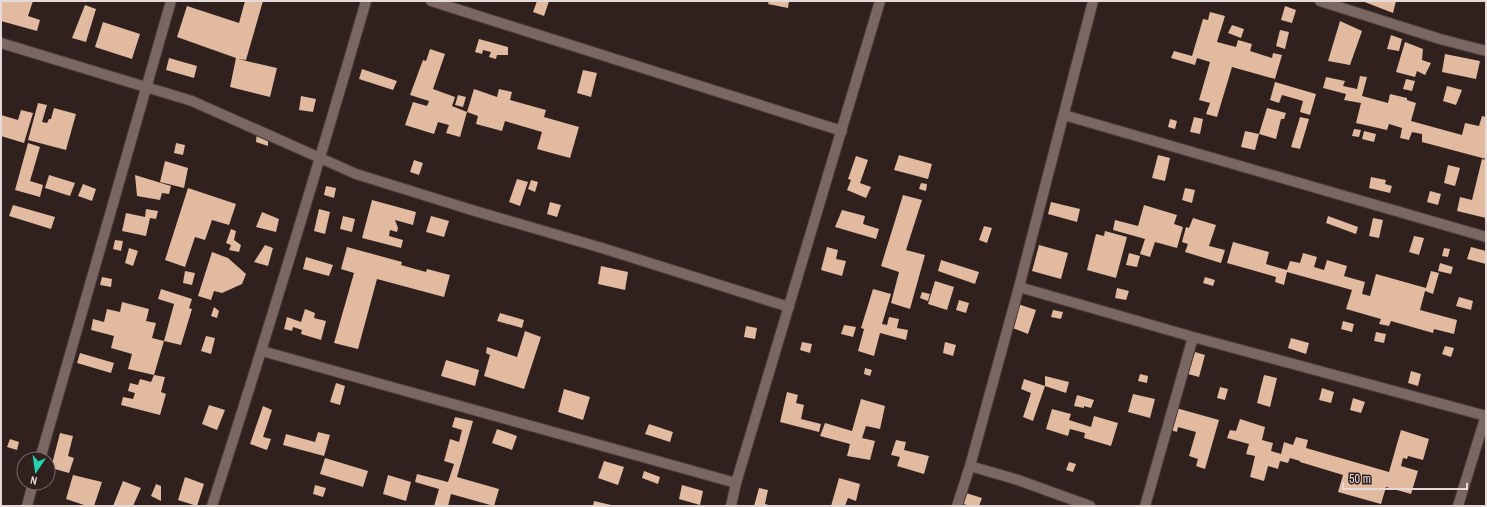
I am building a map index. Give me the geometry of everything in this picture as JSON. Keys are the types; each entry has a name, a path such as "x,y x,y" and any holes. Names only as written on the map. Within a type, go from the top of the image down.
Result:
{"street":[{"path":"42,451 171,1"},
{"path":"212,506 262,351 321,158 366,1"},
{"path":"431,1 842,131"},
{"path":"731,506 736,483 880,1"},
{"path":"957,506 970,466 1019,287 1093,1"},
{"path":"1320,1 1440,39 1486,51"},
{"path":"1,43 147,86 192,101 356,174 602,248 789,307"},
{"path":"1064,115 1486,237"},
{"path":"1019,287 1193,337 1486,415 1458,506"},
{"path":"1145,506 1193,337"},
{"path":"262,351 736,483"},
{"path":"970,466 1018,480 1090,506"},
{"path":"27,506 31,491"}],"building":[{"path":"1,1 33,1 28,16 40,20 37,31 1,21"},
{"path":"245,1 263,1 246,60 238,59 277,68 270,97 230,87 236,58 177,37 187,6 239,23"},
{"path":"537,1 549,1 544,16 533,12"},
{"path":"769,1 789,1 788,8 768,4"},
{"path":"1362,1 1396,1 1393,13"},
{"path":"85,5 96,9 86,42 72,38"},
{"path":"1285,6 1296,10 1292,23 1281,20"},
{"path":"1210,12 1225,16 1217,42 1236,47 1238,40 1252,44 1250,51 1272,58 1273,53 1282,55 1275,79 1232,67 1217,117 1206,114 1210,103 1199,100 1210,62 1197,58 1195,65 1171,58 1174,51 1192,56 1203,19 1208,20"},
{"path":"1340,21 1362,31 1350,65 1328,61"},
{"path":"103,22 140,34 132,59 95,47"},
{"path":"1232,25 1244,29 1241,38 1228,33"},
{"path":"1280,30 1289,32 1285,49 1276,46"},
{"path":"1391,35 1402,39 1399,51 1387,49"},
{"path":"479,39 508,47 508,55 497,55 496,59 489,57 491,52 483,50 482,54 475,52"},
{"path":"1405,42 1423,49 1422,60 1431,63 1425,75 1417,71 1415,77 1396,72"},
{"path":"430,49 445,54 433,89 455,97 452,106 467,112 460,137 446,133 449,125 438,122 434,134 405,125 413,102 427,106 429,101 410,95 423,60 426,61"},
{"path":"1445,54 1480,61 1476,79 1442,72"},
{"path":"169,58 197,66 194,78 166,70"},
{"path":"362,69 397,81 393,90 359,79"},
{"path":"583,70 597,73 591,97 577,93"},
{"path":"1360,76 1367,77 1362,96 1388,103 1390,94 1407,98 1407,100 1416,103 1411,121 1462,135 1465,123 1479,126 1482,116 1486,117 1486,159 1422,142 1422,134 1412,132 1409,140 1400,138 1402,128 1389,124 1387,130 1356,123 1361,103 1344,100 1346,94 1323,88 1326,77 1345,81 1343,86 1357,89"},
{"path":"1406,79 1415,81 1412,91 1403,89"},
{"path":"1275,82 1316,94 1310,115 1300,112 1303,101 1282,95 1279,103 1270,100"},
{"path":"1447,86 1462,90 1456,105 1443,101"},
{"path":"474,89 497,97 499,89 512,92 510,100 546,110 544,117 579,127 570,158 537,149 542,132 505,121 502,131 476,124 478,116 467,112"},
{"path":"458,95 466,97 463,107 455,105"},
{"path":"301,96 316,99 313,112 299,110"},
{"path":"38,103 47,105 42,122 47,123 49,119 51,119 54,108 76,114 66,150 28,140"},
{"path":"1267,108 1286,113 1284,119 1281,119 1276,139 1259,134"},
{"path":"21,110 33,113 24,143 1,136 1,115 18,120"},
{"path":"1194,117 1203,119 1200,134 1190,132"},
{"path":"1300,117 1309,119 1300,149 1291,147"},
{"path":"1170,119 1177,121 1175,129 1168,127"},
{"path":"1354,129 1361,130 1359,137 1352,136"},
{"path":"1245,131 1259,134 1255,150 1241,147"},
{"path":"1364,131 1376,134 1374,142 1362,139"},
{"path":"257,132 268,137 268,146 256,142"},
{"path":"28,143 40,147 30,181 43,185 40,197 15,190"},
{"path":"176,143 185,145 183,155 174,153"},
{"path":"899,155 932,164 928,179 894,170"},
{"path":"1158,155 1170,158 1165,181 1152,178"},
{"path":"856,156 868,160 860,183 871,187 866,198 847,190 851,180 848,179"},
{"path":"1482,159 1486,160 1486,218 1457,211 1460,197 1472,200"},
{"path":"414,160 423,163 419,175 410,172"},
{"path":"165,161 188,168 184,188 160,182"},
{"path":"1448,165 1460,168 1455,186 1444,183"},
{"path":"49,175 75,183 70,196 45,188"},
{"path":"135,175 171,186 169,194 162,193 160,200 137,196"},
{"path":"1371,177 1386,180 1385,184 1392,186 1390,193 1369,188"},
{"path":"517,179 528,182 520,206 509,202"},
{"path":"531,180 538,182 535,192 528,189"},
{"path":"921,183 927,184 926,191 919,189"},
{"path":"83,184 96,189 92,201 78,196"},
{"path":"326,186 336,188 334,198 324,195"},
{"path":"188,188 236,204 229,225 212,220 205,240 195,237 185,267 165,260"},
{"path":"1185,188 1195,190 1192,203 1182,200"},
{"path":"1430,191 1441,194 1438,205 1427,202"},
{"path":"903,195 922,200 906,250 925,255 910,309 891,303 899,272 881,266"},
{"path":"372,200 416,212 413,225 395,220 398,228 397,232 390,230 389,236 403,240 401,248 362,238"},
{"path":"550,202 561,205 557,217 547,214"},
{"path":"1051,202 1080,209 1077,222 1048,214"},
{"path":"13,205 55,217 51,229 9,216"},
{"path":"1144,205 1177,215 1174,224 1183,227 1177,248 1155,242 1150,257 1140,254 1145,239 1113,230 1115,220 1138,226"},
{"path":"146,209 158,211 156,219 150,218 146,236 122,231 126,213 145,217"},
{"path":"319,209 330,212 325,234 314,231"},
{"path":"842,210 865,216 863,224 879,229 876,239 835,227"},
{"path":"262,212 279,219 276,232 256,227"},
{"path":"343,216 355,219 352,232 340,229"},
{"path":"431,216 449,221 444,237 426,232"},
{"path":"1328,216 1358,227 1356,234 1326,223"},
{"path":"1193,218 1216,225 1209,246 1225,250 1221,263 1185,252 1188,244 1182,242 1186,227 1189,228"},
{"path":"1373,218 1383,220 1379,238 1369,236"},
{"path":"984,226 992,228 987,243 979,240"},
{"path":"231,229 236,231 234,240 241,245 239,252 229,250 231,245 226,243"},
{"path":"1105,231 1127,237 1116,278 1087,270 1096,234 1104,236"},
{"path":"1414,236 1424,238 1419,255 1409,252"},
{"path":"115,240 123,241 121,251 113,249"},
{"path":"1233,242 1269,252 1266,264 1287,270 1290,261 1300,263 1303,253 1317,257 1314,267 1324,270 1327,260 1347,266 1344,276 1365,282 1362,294 1370,296 1376,274 1426,288 1431,271 1439,273 1433,294 1425,291 1420,310 1457,320 1454,334 1434,329 1433,333 1391,321 1389,326 1379,324 1381,319 1346,309 1352,290 1287,272 1284,285 1275,282 1276,277 1227,263"},
{"path":"265,245 273,248 268,266 254,262"},
{"path":"1039,245 1068,253 1061,279 1032,271"},
{"path":"347,247 402,262 401,265 426,272 427,269 450,275 444,297 377,279 358,349 334,343 354,273 341,269"},
{"path":"827,247 838,250 836,259 846,261 842,276 821,270"},
{"path":"1471,247 1486,251 1486,264 1467,259"},
{"path":"129,248 138,251 133,266 125,263"},
{"path":"1444,248 1450,249 1448,257 1442,256"},
{"path":"212,252 228,258 246,274 242,284 222,293 214,291 211,300 198,296"},
{"path":"1129,253 1140,256 1137,267 1126,265"},
{"path":"306,257 333,265 329,276 303,269"},
{"path":"941,260 979,272 975,284 938,271"},
{"path":"1440,263 1453,267 1451,274 1438,271"},
{"path":"601,266 628,272 625,290 598,284"},
{"path":"185,271 195,273 192,285 183,283"},
{"path":"102,277 112,279 111,287 100,285"},
{"path":"1205,277 1215,280 1213,286 1203,283"},
{"path":"935,281 954,287 947,310 928,304"},
{"path":"1117,288 1129,291 1126,300 1115,298"},
{"path":"161,289 192,299 189,308 192,309 181,345 164,341 174,304 158,299"},
{"path":"873,289 891,294 882,324 887,325 889,317 899,319 897,328 908,330 906,340 880,333 874,356 858,351 864,329 861,328"},
{"path":"922,292 930,294 928,301 920,298"},
{"path":"1459,297 1473,301 1471,310 1456,306"},
{"path":"959,300 969,303 966,313 956,310"},
{"path":"122,302 149,309 146,321 156,323 152,338 164,341 154,375 128,369 132,354 111,348 114,336 91,330 93,319 104,322 107,309 120,312"},
{"path":"1018,304 1036,310 1028,334 1010,327"},
{"path":"214,307 219,311 217,318 211,316"},
{"path":"305,309 315,313 314,318 326,321 321,340 301,334 302,330 293,327 292,331 284,329 287,317 301,322"},
{"path":"1053,310 1063,312 1061,319 1051,317"},
{"path":"500,313 524,320 522,328 497,321"},
{"path":"1343,321 1354,324 1352,332 1341,329"},
{"path":"844,325 856,327 853,337 841,334"},
{"path":"746,326 757,328 755,339 744,337"},
{"path":"525,331 541,337 524,389 484,376 490,355 486,353 487,347 517,357"},
{"path":"1376,332 1386,334 1384,343 1374,341"},
{"path":"206,336 215,338 211,354 201,351"},
{"path":"1291,338 1309,343 1306,354 1288,348"},
{"path":"802,342 812,344 810,353 800,350"},
{"path":"945,342 956,345 953,356 943,353"},
{"path":"1445,346 1454,348 1451,357 1442,354"},
{"path":"1195,352 1205,355 1199,377 1188,374"},
{"path":"80,353 114,363 111,373 77,363"},
{"path":"446,360 479,370 475,386 441,376"},
{"path":"865,368 872,370 870,376 864,374"},
{"path":"1411,371 1421,374 1418,386 1408,383"},
{"path":"1140,374 1148,376 1147,383 1138,381"},
{"path":"154,375 165,377 161,392 166,394 160,415 121,405 123,397 133,399 135,393 128,391 130,383 138,385 140,379 151,382"},
{"path":"1264,375 1277,378 1270,407 1257,403"},
{"path":"1045,376 1069,382 1066,393 1045,386"},
{"path":"1024,379 1045,386 1033,421 1023,417 1031,393 1021,389"},
{"path":"336,383 345,386 340,405 330,402"},
{"path":"1220,387 1228,389 1225,400 1217,398"},
{"path":"1322,388 1334,392 1331,403 1319,400"},
{"path":"564,389 590,397 583,420 558,412"},
{"path":"787,392 798,395 796,403 804,405 801,419 821,424 819,432 780,422"},
{"path":"1133,394 1155,399 1150,418 1128,412"},
{"path":"1077,395 1094,400 1091,408 1074,406"},
{"path":"1353,398 1365,402 1361,413 1350,410"},
{"path":"861,399 885,406 880,429 866,426 862,438 875,441 870,460 847,456 850,444 820,436 825,423 852,431"},
{"path":"209,405 225,410 217,430 202,424"},
{"path":"263,406 272,410 263,437 271,439 267,450 250,444"},
{"path":"1176,408 1219,420 1205,469 1196,466 1198,459 1189,456 1196,432 1178,427 1177,432 1170,430"},
{"path":"1052,409 1071,414 1069,420 1091,427 1094,416 1118,423 1111,446 1084,438 1085,433 1070,429 1068,436 1046,429"},
{"path":"455,417 473,421 457,477 499,489 494,506 451,494 448,506 434,506 439,489 415,482 417,474 448,482 454,464 444,461 450,439 459,442 462,430 452,427"},
{"path":"1240,419 1265,427 1262,440 1273,443 1271,451 1281,454 1284,442 1293,445 1296,437 1308,440 1306,448 1389,472 1401,430 1429,439 1423,460 1408,456 1407,459 1403,458 1401,466 1418,471 1411,494 1386,487 1381,504 1338,492 1343,475 1290,458 1288,463 1280,461 1278,469 1268,466 1264,481 1250,477 1255,456 1246,454 1249,444 1227,438 1230,430 1236,431"},
{"path":"649,424 673,432 670,442 645,434"},
{"path":"497,429 517,436 512,450 492,443"},
{"path":"318,432 330,435 324,456 283,445 286,434 315,442"},
{"path":"60,433 73,436 68,456 74,458 69,473 56,469 55,451"},
{"path":"10,439 19,442 17,450 7,447"},
{"path":"896,440 906,442 904,450 929,456 924,474 897,466 900,457 891,455"},
{"path":"325,458 368,471 363,487 320,474"},
{"path":"604,461 624,467 618,485 598,478"},
{"path":"1069,462 1076,464 1073,472 1066,470"},
{"path":"644,471 660,477 658,484 642,478"},
{"path":"73,475 102,482 94,506 87,506 66,499"},
{"path":"388,475 411,482 406,501 383,494"},
{"path":"185,477 204,484 197,506 178,500"},
{"path":"839,478 860,484 856,501 848,498 845,506 831,506"},
{"path":"123,481 141,488 133,506 113,506"},
{"path":"156,484 161,486 161,501 151,496"},
{"path":"315,485 326,488 323,497 313,494"},
{"path":"682,485 703,491 700,505 679,499"},
{"path":"759,488 768,490 765,504 772,506 754,506"},
{"path":"966,493 982,498 979,506 963,504"},
{"path":"594,501 611,505 593,506"}]}
